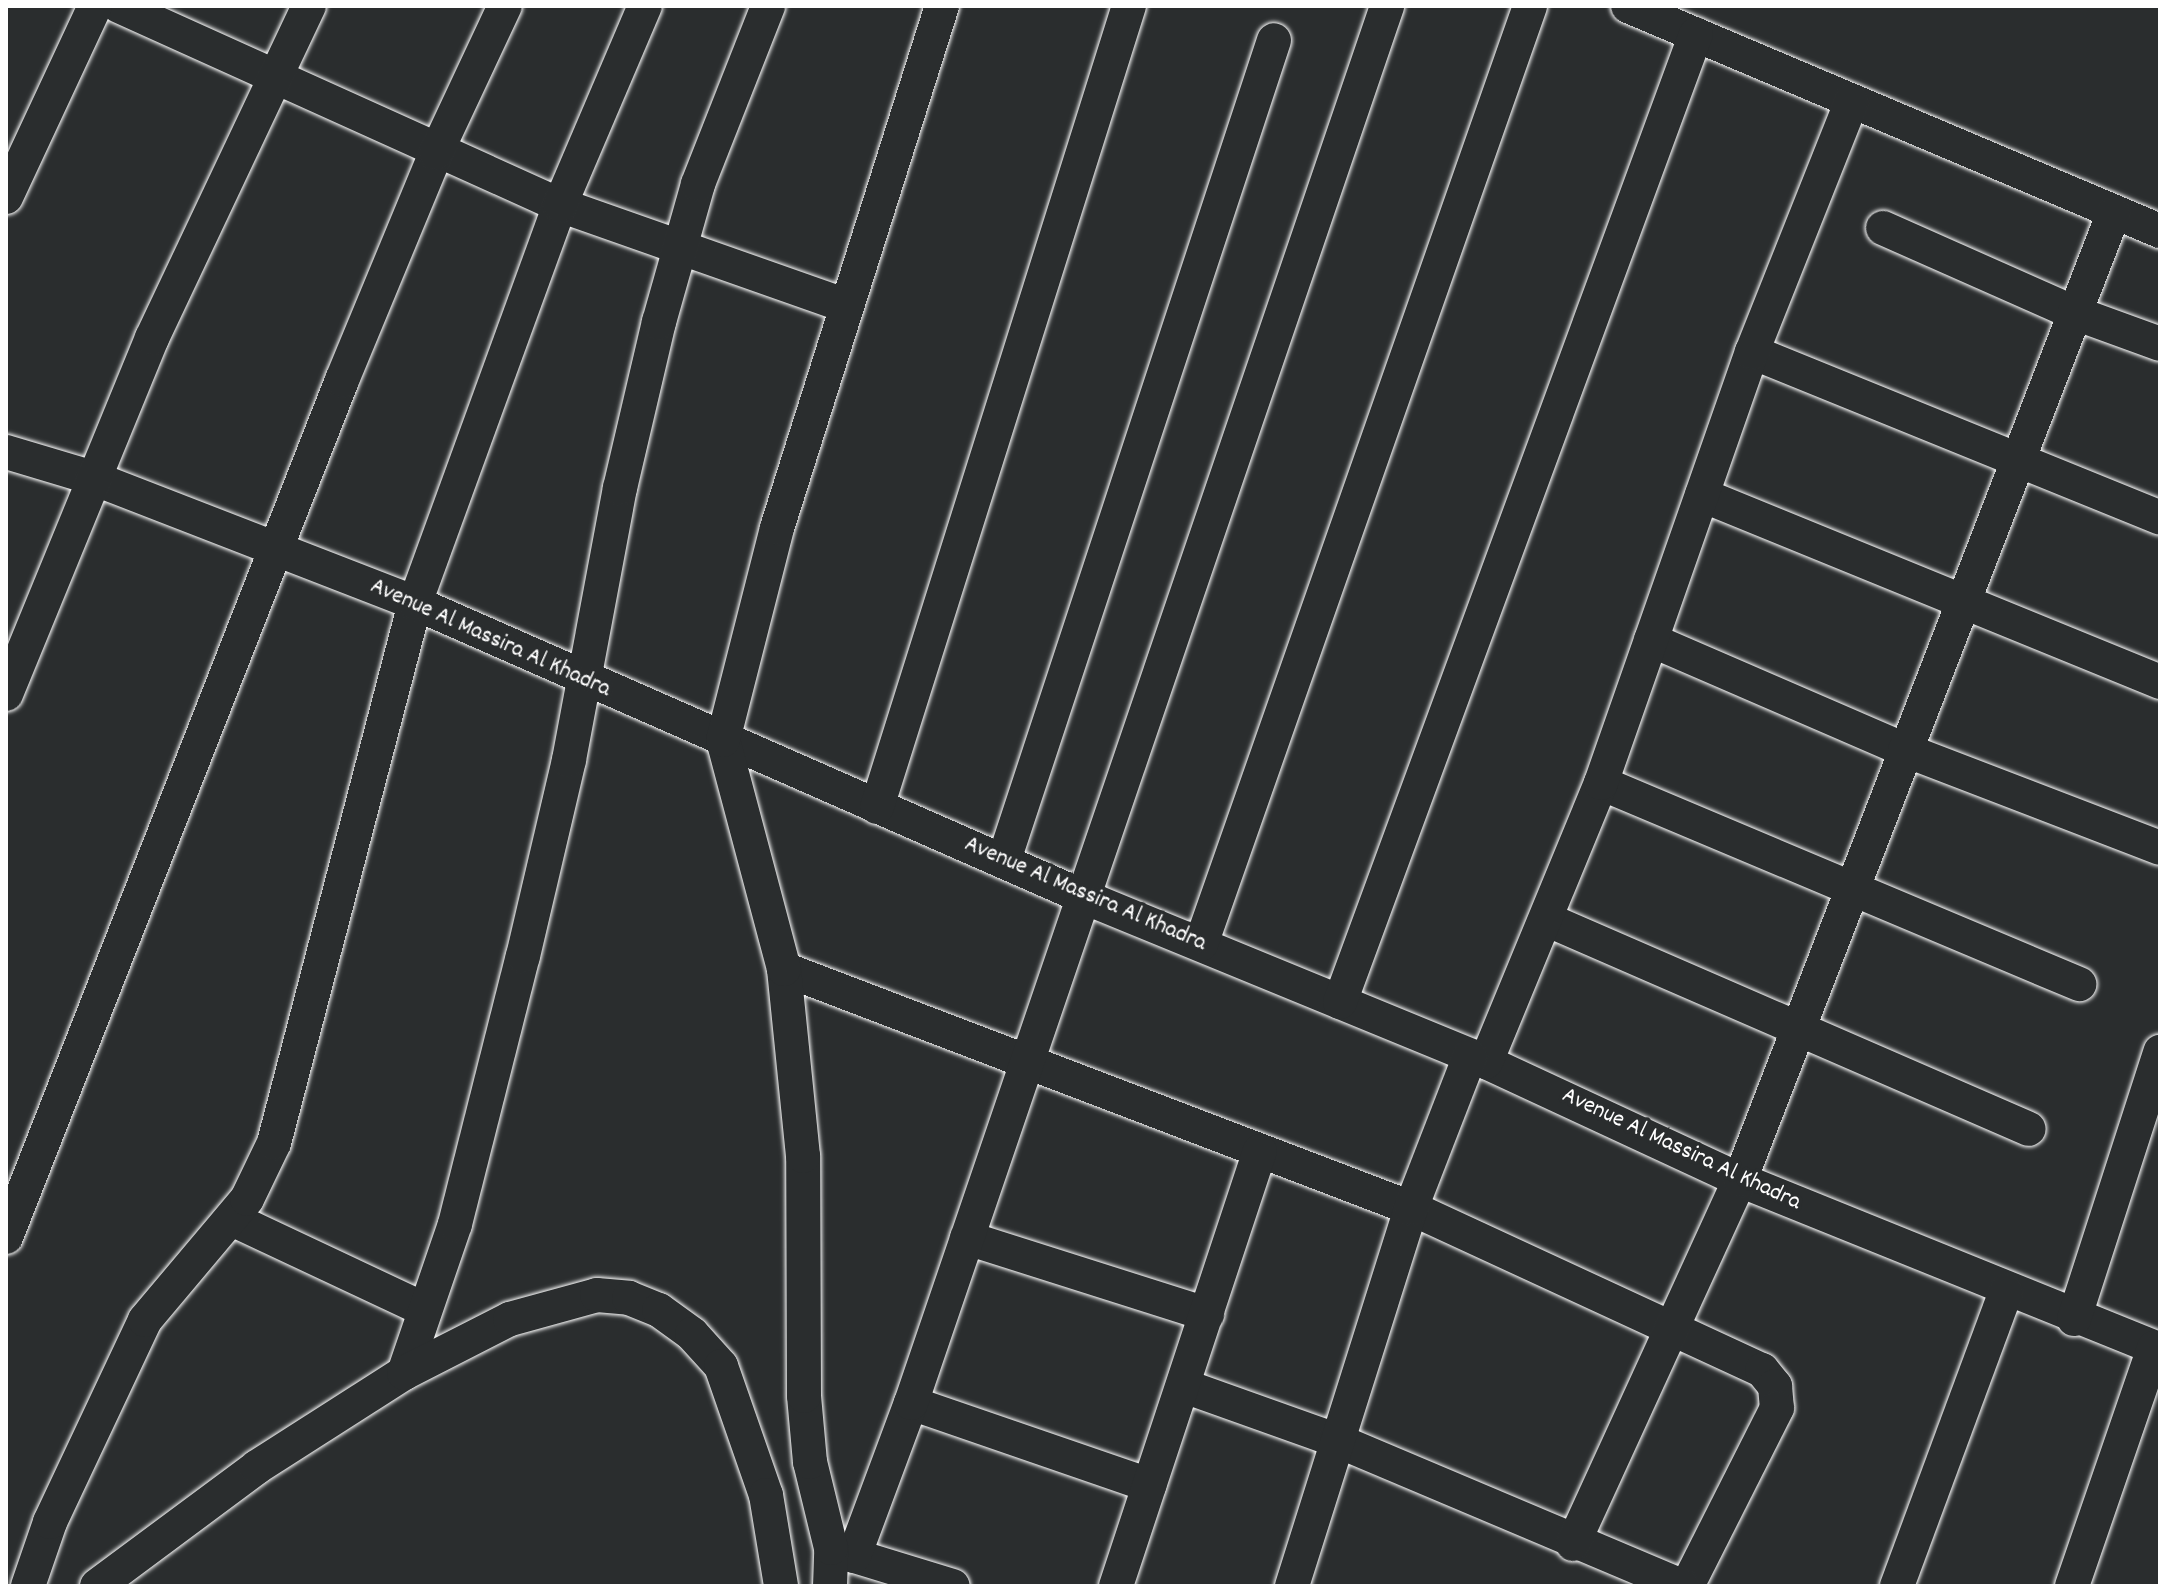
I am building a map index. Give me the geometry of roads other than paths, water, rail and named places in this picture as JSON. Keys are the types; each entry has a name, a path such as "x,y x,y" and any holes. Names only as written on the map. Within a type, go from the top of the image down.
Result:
{"street":[{"path":"6,197 95,6"},
{"path":"119,6 276,76 436,153 560,205 680,250 847,306"},
{"path":"6,694 93,478 215,196 309,6"},
{"path":"6,1237 273,550 436,153 505,6"},
{"path":"28,1586 50,1522 145,1320 232,1219 274,1143 415,603 560,205 645,6"},
{"path":"404,1373 477,1143 586,681 634,419 698,184 768,6"},
{"path":"843,1552 807,1435 803,1156 784,969 723,740 777,528 942,6"},
{"path":"877,807 1129,6"},
{"path":"830,1586 911,1403 1025,1059 1084,897 1387,6"},
{"path":"1201,944 1530,6"},
{"path":"1628,6 2113,215 2160,231"},
{"path":"1340,1002 1696,34"},
{"path":"1004,860 1274,40"},
{"path":"1293,1586 1336,1440 1411,1208 1478,1059 1548,920 1601,783 1752,352 1852,101"},
{"path":"1573,1544 1676,1328 1740,1180 1795,1028 2113,215"},
{"path":"1883,228 2075,313 2160,344"},
{"path":"1752,352 2160,518"},
{"name":"Avenue Al Massira Al Khadra","path":"6,452 93,478 415,603 586,681 1084,897 1478,1059 1740,1180 2006,1292 2157,1349"},
{"path":"1702,495 2160,682"},
{"path":"1651,640 1905,750 2160,848"},
{"path":"1601,783 1850,891 2079,984"},
{"path":"1548,920 2029,1129"},
{"path":"784,969 1411,1208 1762,1370 1778,1394 1777,1408 1685,1586 1573,1544 1336,1440 1184,1386"},
{"path":"2074,1319 2160,1052"},
{"path":"1116,1586 1260,1151"},
{"path":"232,1219 425,1310"},
{"path":"967,1238 1207,1314"},
{"path":"1897,1586 2006,1292"},
{"path":"97,1586 257,1467 404,1373 468,1337 561,1304 597,1295 629,1298 659,1310 692,1334 721,1366 766,1495 781,1586"},
{"path":"2072,1586 2157,1349"},
{"path":"911,1403 1149,1485"},
{"path":"843,1552 953,1586"}]}
